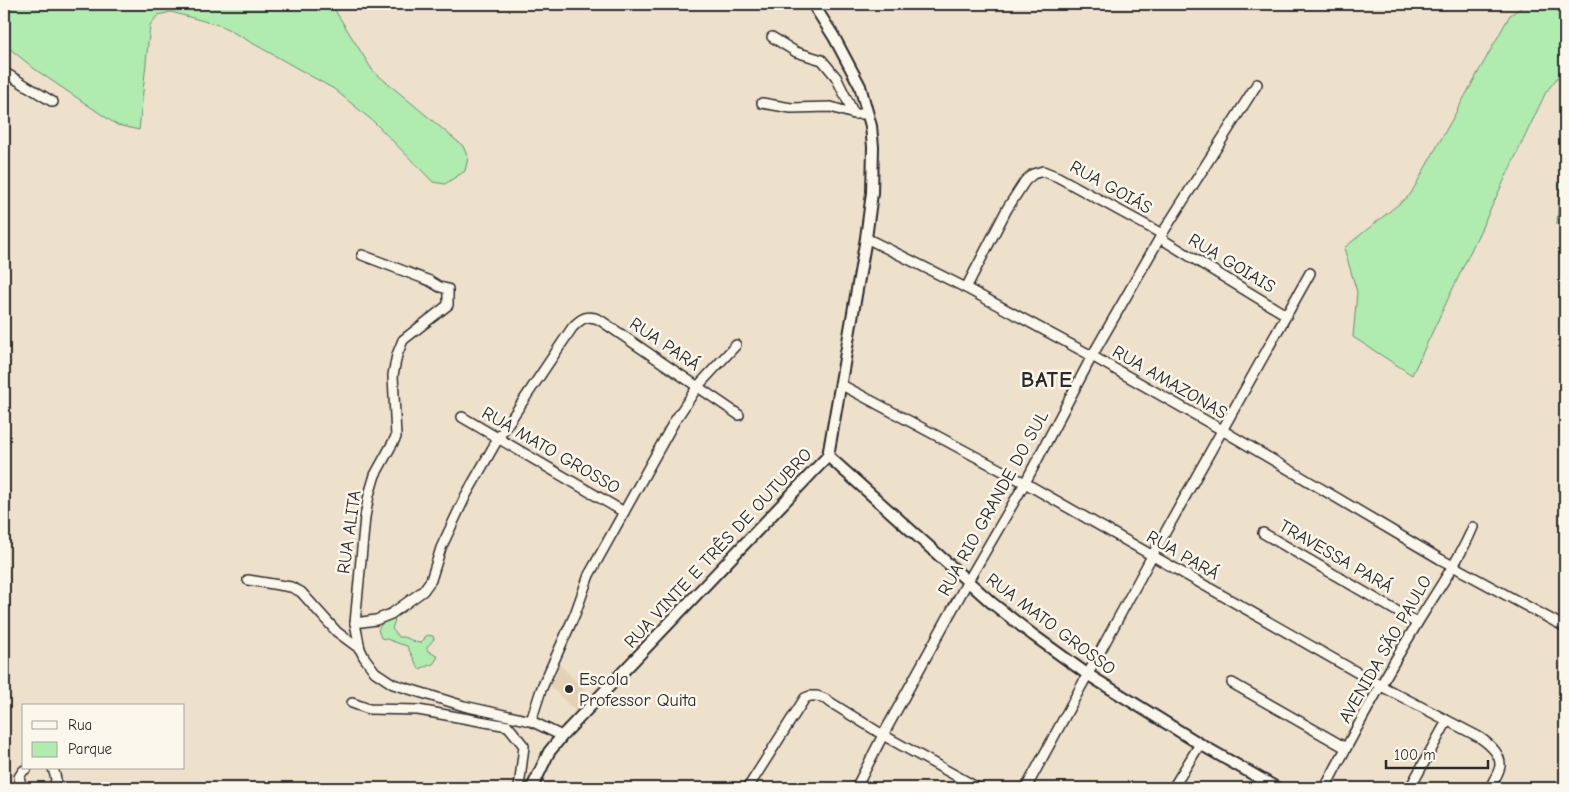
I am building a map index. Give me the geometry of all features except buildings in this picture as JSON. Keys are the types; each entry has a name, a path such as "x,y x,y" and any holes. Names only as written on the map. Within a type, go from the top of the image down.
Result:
{"street":[{"name":"RUA VINTE E TRÊS DE OUTUBRO","path":"532,788 549,752 562,736 828,456 866,238 872,193 873,147 868,114 860,86 834,37 813,4"},
{"path":"772,37 796,52 822,60 836,76 854,114"},
{"path":"4,72 53,102"},
{"name":"RUA RIO GRANDE DO SUL","path":"856,788 968,581 1025,483 1092,356 1161,236 1257,84"},
{"path":"762,103 791,108 831,107 854,114 868,114"},
{"name":"RUA GOIÁS","path":"966,288 1006,209 1028,177 1044,171 1058,176 1161,236"},
{"name":"RUA GOIAIS","path":"1161,236 1286,315"},
{"name":"RUA AMAZONAS","path":"866,238 966,288 1092,356 1222,430 1452,566 1565,627"},
{"name":"RUA ALITA","path":"362,255 430,281 448,289 449,292 448,305 403,340 397,355 394,375 396,437 375,474 365,517 355,623 360,649 375,672 393,684 464,706 531,721 562,736"},
{"path":"1026,788 1152,556 1310,273"},
{"name":"RUA PARÁ","path":"500,437 572,328 588,316 592,316 740,415"},
{"path":"531,721 541,690 575,614 589,575 674,422 698,386 736,345"},
{"name":"RUA PARÁ","path":"840,384 1025,483 1381,686 1486,742 1498,757 1500,765 1490,788"},
{"name":"RUA MATO GROSSO","path":"462,417 500,437 624,512"},
{"path":"355,623 376,620 392,614 423,591 431,580 441,548 466,495 500,437"},
{"name":"RUA MATO GROSSO","path":"828,456 1012,619 1087,674 1200,744 1277,788"},
{"name":"AVENIDA SÃO PAULO","path":"1326,788 1346,748 1417,623 1465,545 1472,527"},
{"name":"TRAVESSA PARÁ","path":"1263,533 1417,623"},
{"path":"248,580 291,587 301,592 337,632 360,649"},
{"path":"1232,683 1346,748"},
{"path":"749,786 805,698 817,696 978,788"},
{"path":"352,703 369,709 418,710 508,726 524,746 519,788"},
{"path":"1410,788 1447,722"},
{"path":"1173,788 1200,744"},
{"path":"22,788 19,777 25,770"},
{"path":"54,770 56,779 54,788"}],"shaded area":[{"name":"Escola Professor Quita","path":"560,665 592,697 576,712 546,682"}],"green space":[{"path":"4,4 331,4 373,71 463,146 468,158 465,171 445,184 433,182 374,122 334,89 222,26 171,12 158,15 150,25 139,130 117,125 36,70 4,44"},
{"path":"1527,4 1565,4 1565,75 1562,72 1546,92 1412,375 1353,337 1357,292 1344,248 1410,195 1510,15"},
{"path":"1565,122 1565,232 1557,224"},
{"path":"388,618 395,620 392,629 399,637 421,643 427,635 433,636 434,639 427,647 427,650 438,657 433,664 419,669 407,646 381,638 378,630 383,621"}],"place":[{"name":"Escola Professor Quita","path":"569,689"}],"district":[{"name":"BATE","path":"1047,379"}]}
